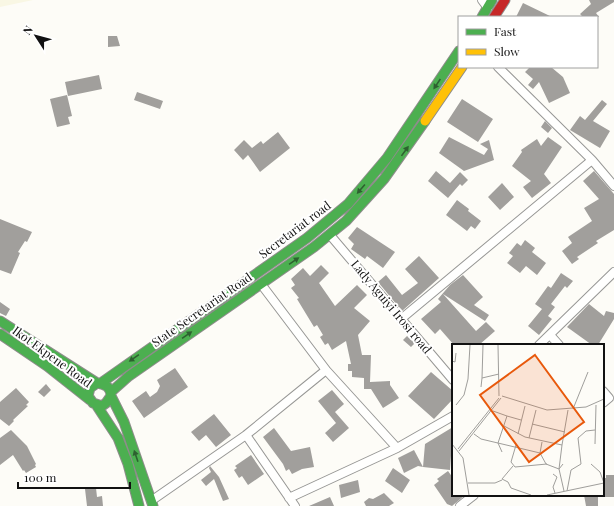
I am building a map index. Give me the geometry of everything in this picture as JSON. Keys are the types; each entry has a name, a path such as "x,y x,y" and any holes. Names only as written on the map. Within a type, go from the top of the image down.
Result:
{"street":[{"path":"482,0 490,4 483,16"},
{"path":"495,16 504,0"},
{"name":"Secretariat road","path":"99,383 307,238 339,212 359,192 386,158 458,52"},
{"name":"State Secretariat Road","path":"111,394 129,376 330,235 366,201 384,179 461,68"},
{"path":"499,68 592,160 614,186"},
{"path":"401,319 592,160"},
{"name":"Lady Aguiyi Irosi road","path":"330,235 452,379"},
{"path":"540,344 614,272"},
{"path":"261,284 326,370 397,448"},
{"path":"0,321 99,383 106,384 124,422 152,503 246,435 326,370"},
{"name":"Ikot Ekpene Road","path":"0,334 46,366 90,400"},
{"path":"550,336 558,344"},
{"path":"99,383 90,388 90,400 97,406 118,438 128,464 139,506"},
{"path":"97,406 106,404 111,394"},
{"path":"290,498 397,448 452,417"},
{"path":"246,435 295,506"},
{"path":"460,506 473,496"}],"shaded area":[{"path":"0,0 33,0 0,7"}],"building":[{"path":"589,0 614,0 614,2 596,13 599,17 582,16 580,14 591,4"},
{"path":"523,3 550,16 516,16"},
{"path":"108,36 117,36 120,46 108,47"},
{"path":"529,68 552,68 563,77 570,93 549,103 539,82 533,89 528,85 533,79 525,72"},
{"path":"99,75 102,89 68,96 65,82"},
{"path":"137,92 163,101 160,109 134,100"},
{"path":"67,95 72,116 68,117 70,124 57,127 50,99"},
{"path":"462,99 493,119 478,142 447,122"},
{"path":"602,100 607,104 593,121 610,131 600,148 570,130 580,116 585,120"},
{"path":"545,121 552,128 548,133 541,127"},
{"path":"278,132 290,148 260,172 248,155 243,160 234,150 244,140 252,148 261,141 263,144"},
{"path":"449,137 484,155 488,149 480,144 489,140 494,160 464,171 439,153"},
{"path":"548,137 562,147 544,174 551,183 532,198 523,187 531,181 512,166 522,152 521,150 537,139 541,146"},
{"path":"436,171 450,183 460,172 468,180 462,186 460,184 448,198 428,181"},
{"path":"594,171 614,194 614,230 596,241 598,243 577,257 579,259 572,264 562,251 572,243 568,237 592,221 584,208 599,199 583,181"},
{"path":"502,183 514,197 500,210 488,197"},
{"path":"457,200 481,221 475,229 471,226 467,231 446,215"},
{"path":"0,219 32,232 27,242 25,241 18,252 20,253 11,274 0,270"},
{"path":"357,227 395,252 383,268 367,256 365,259 351,249 354,244 348,238"},
{"path":"525,240 535,248 532,252 546,263 537,275 526,266 520,273 507,263 513,256 509,253 517,243 521,246"},
{"path":"419,256 439,278 402,311 378,282 386,275 402,295 418,283 405,269"},
{"path":"321,265 329,273 319,283 335,306 357,285 367,295 354,308 370,321 358,335 362,355 371,355 370,382 390,381 390,385 399,398 383,408 371,389 364,389 364,378 352,377 352,371 348,371 348,364 351,364 346,341 332,350 328,343 325,345 320,337 323,335 317,325 314,327 297,299 299,298 291,288 295,285 291,279 303,268 310,276"},
{"path":"561,273 573,281 567,288 565,286 551,304 555,307 548,316 552,319 539,335 528,326 542,309 535,304 548,286 551,288"},
{"path":"463,275 483,297 474,305 489,315 485,321 443,294 476,331 486,322 495,331 480,344 453,344 440,329 435,334 421,319 441,302 438,299 450,285"},
{"path":"0,302 10,309 6,316 0,313"},
{"path":"589,304 604,316 606,311 614,313 614,319 599,344 591,344 567,327"},
{"path":"407,336 415,343 411,347 403,340"},
{"path":"175,368 188,387 144,418 132,401 146,391 150,397 157,392 160,386 157,380"},
{"path":"431,372 452,390 452,400 434,419 408,396"},
{"path":"46,384 51,390 44,397 38,392"},
{"path":"16,388 29,402 26,405 28,406 13,420 14,421 9,426 0,419 0,402"},
{"path":"332,390 344,404 335,412 349,428 333,442 325,433 336,423 318,401"},
{"path":"214,414 231,435 216,447 206,435 199,441 191,432"},
{"path":"274,428 291,451 310,447 314,467 302,469 292,474 289,469 286,471 283,464 263,437"},
{"path":"452,428 450,470 423,467 425,444"},
{"path":"11,430 27,446 36,464 36,467 26,473 24,470 23,471 13,455 0,465 0,438"},
{"path":"414,450 423,467 418,466 404,473 398,458"},
{"path":"251,455 264,474 248,485 242,476 239,478 234,470 237,468 235,466"},
{"path":"210,466 219,477 229,499 223,501 214,479 206,486 201,480 211,472 209,468"},
{"path":"393,468 410,480 402,493 385,481"},
{"path":"448,471 452,477 452,496 464,496 452,506 447,504 434,485 439,481 437,479"},
{"path":"606,475 614,475 614,497 603,497 604,478 606,478"},
{"path":"358,480 360,492 341,498 339,485"},
{"path":"96,488 97,497 102,496 103,506 87,506 85,489"},
{"path":"384,493 394,503 389,506 366,506 364,502 369,498 373,499"},
{"path":"584,496 598,496 598,506 586,506"},
{"path":"330,497 334,506 309,506"}],"traffic: fast":[{"path":"483,16 492,0"},
{"path":"101,383 307,238 348,204 387,158 458,52"},
{"path":"111,392 129,376 314,247 346,221 384,179 425,121"},
{"path":"0,321 97,383 107,386 110,390 111,396 102,406 93,403 88,396 90,388 97,383"},
{"path":"0,334 47,366 90,400"},
{"path":"111,396 124,422 153,506"},
{"path":"97,406 118,438 128,464 139,506"}],"traffic: slow":[{"path":"425,121 461,68"}],"traffic: jam":[{"path":"495,16 505,0"}]}
